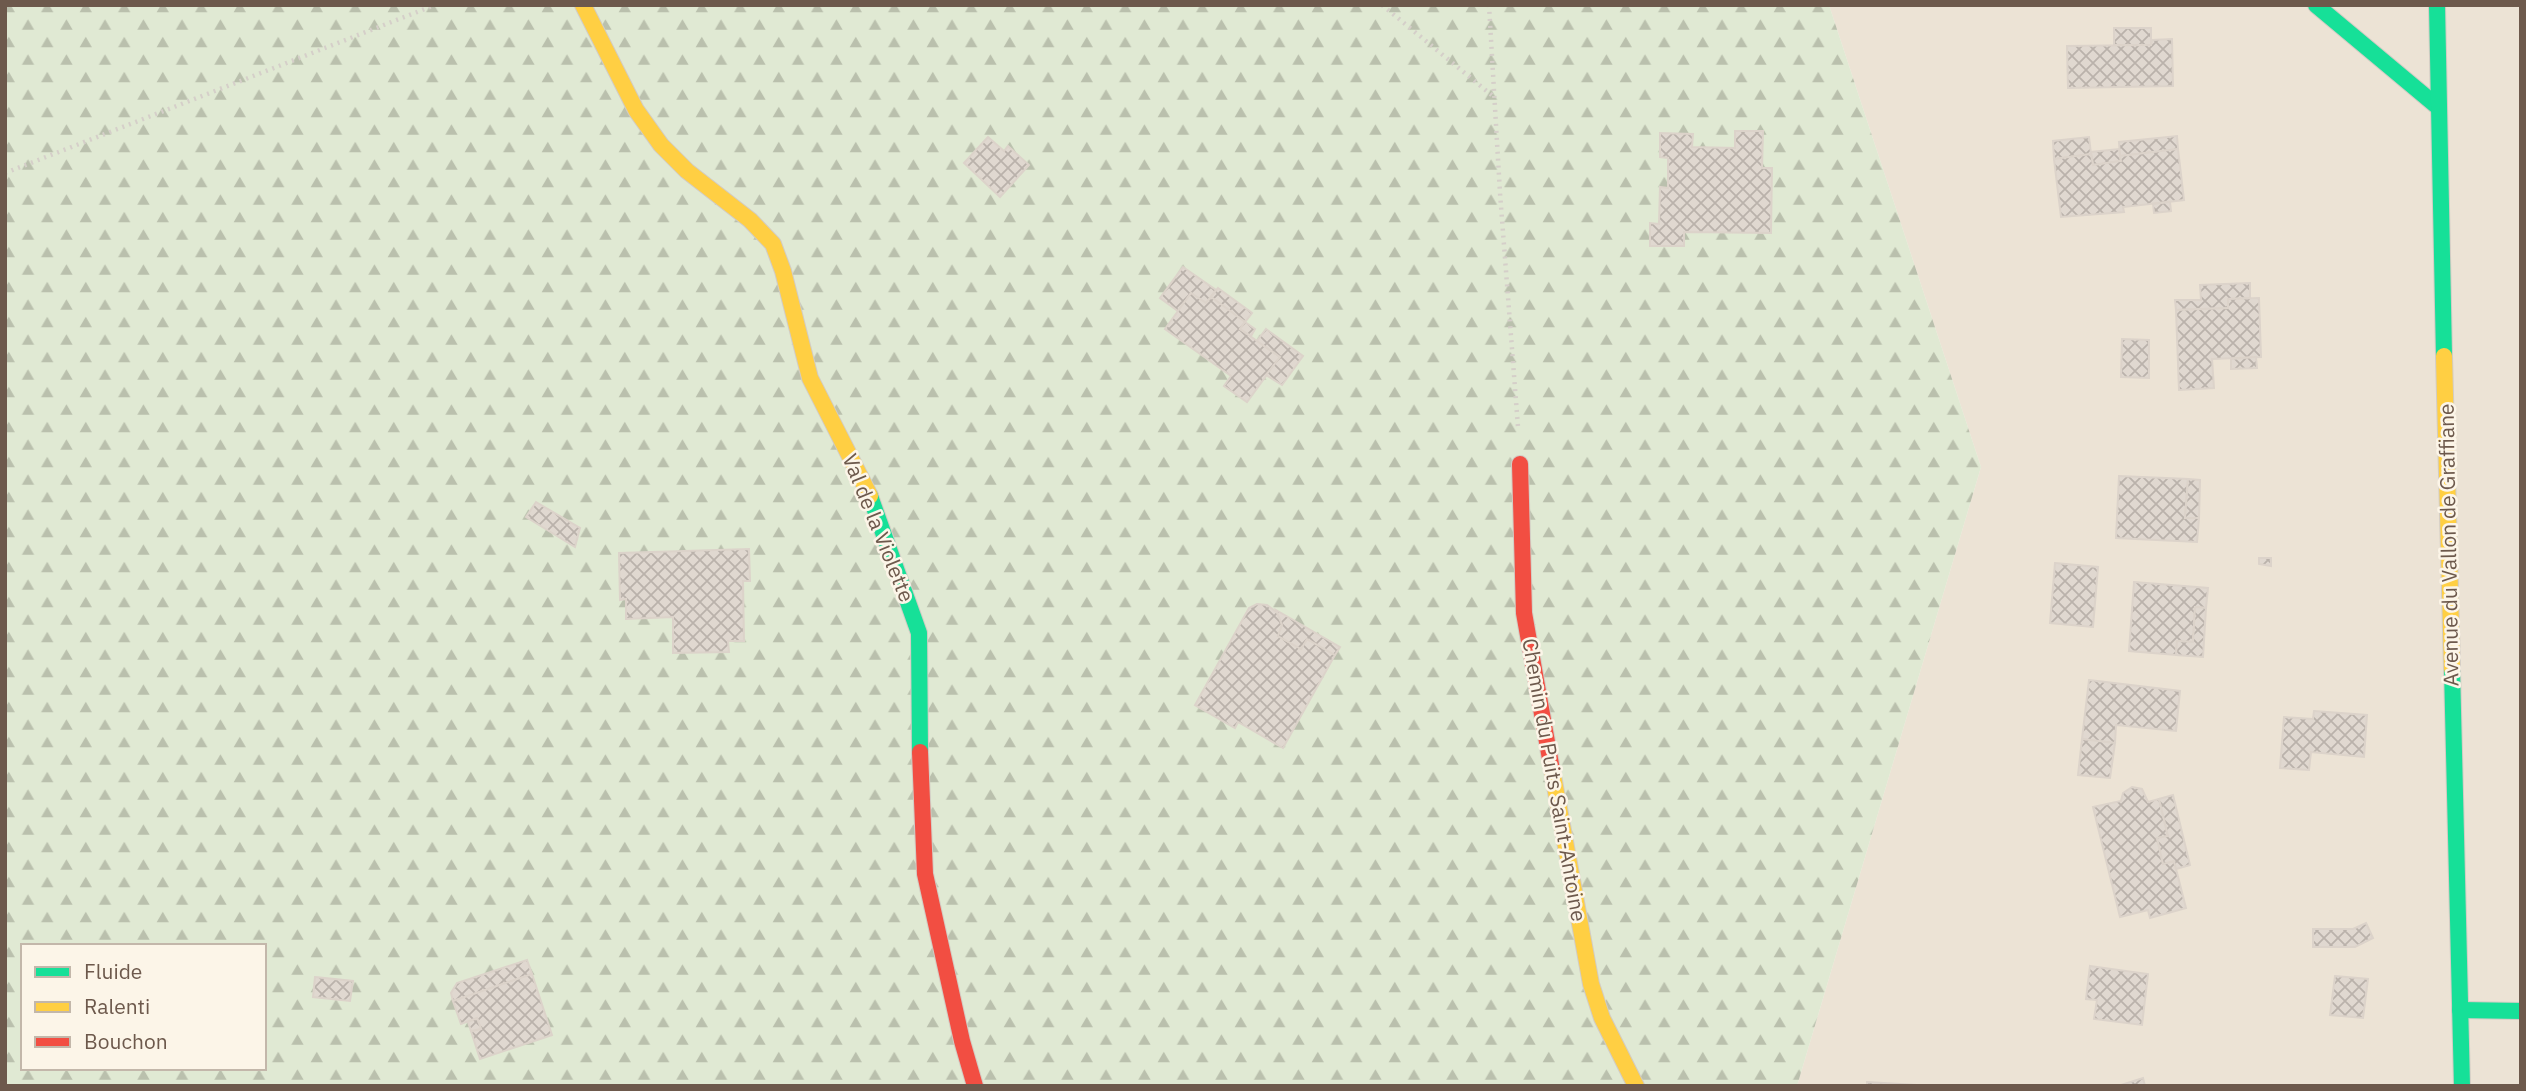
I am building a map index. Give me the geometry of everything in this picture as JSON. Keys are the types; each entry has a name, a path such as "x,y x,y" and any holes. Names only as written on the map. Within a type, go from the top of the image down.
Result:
{"street":[{"name":"Val de la Violette","path":"583,5 636,110 660,145 687,171 750,220 773,244 783,271 810,378 865,483 919,633 920,763 925,874 962,1041 975,1086"},
{"path":"2316,5 2438,107"},
{"name":"Avenue du Vallon de Graffiane","path":"2437,5 2462,1086"},
{"name":"Chemin du Puits Saint-Antoine","path":"1520,464 1524,613 1591,984 1602,1018 1636,1086"},
{"path":"2460,1010 2521,1011"}],"path":[{"path":"5,173 435,5"},
{"path":"1382,5 1495,98"},
{"path":"1489,5 1520,464"}],"shaded area":[{"path":"1829,5 2521,5 2521,1086 1797,1086 1981,467"}],"green space":[{"path":"5,5 1829,5 1981,467 1797,1086 5,1086"}],"building":[{"path":"2114,28 2151,28 2151,45 2114,45"},
{"path":"2172,39 2173,86 2068,88 2067,46 2151,45 2152,40"},
{"path":"1735,131 1763,131 1762,168 1772,168 1771,233 1684,232 1684,246 1650,246 1650,223 1659,224 1660,187 1668,188 1668,158 1660,157 1660,133 1693,134 1692,147 1735,148"},
{"path":"2177,136 2178,149 2120,156 2119,142"},
{"path":"988,137 1004,151 1008,146 1029,165 1000,197 964,163"},
{"path":"2089,137 2091,154 2054,159 2053,141"},
{"path":"2119,149 2121,161 2093,165 2091,152"},
{"path":"2178,149 2184,200 2123,207 2124,212 2061,217 2054,159 2091,154 2093,165 2121,161 2120,156"},
{"path":"2170,202 2171,211 2154,213 2153,204"},
{"path":"1183,267 1216,290 1206,303 1191,293 1178,311 1160,298"},
{"path":"2250,283 2250,298 2228,299 2228,308 2176,310 2175,300 2201,300 2200,285"},
{"path":"1218,288 1252,313 1245,322 1211,297"},
{"path":"1191,293 1206,303 1211,297 1245,322 1240,329 1280,357 1247,402 1224,386 1231,376 1165,329"},
{"path":"2259,298 2261,357 2212,359 2214,388 2179,390 2176,310 2228,308 2228,299"},
{"path":"1245,322 1255,329 1251,336 1240,329"},
{"path":"1266,329 1303,356 1282,385 1266,375 1280,357 1257,341"},
{"path":"2122,339 2149,340 2149,378 2121,377"},
{"path":"2256,357 2257,368 2231,369 2231,359"},
{"path":"2119,476 2188,479 2185,518 2199,518 2197,542 2116,538"},
{"path":"2188,479 2200,480 2199,518 2185,518"},
{"path":"536,502 580,528 575,547 526,517"},
{"path":"749,549 750,581 743,581 744,641 728,641 729,652 673,653 673,617 626,619 626,599 620,600 619,553"},
{"path":"2259,558 2271,558 2271,566 2259,564"},
{"path":"2055,563 2098,567 2093,627 2050,623"},
{"path":"2134,582 2208,588 2206,608 2195,607 2193,642 2177,641 2176,655 2129,651"},
{"path":"1257,604 1267,605 1279,614 1282,625 1278,636 1301,649 1307,639 1335,655 1283,748 1238,722 1235,728 1195,705 1249,608"},
{"path":"2195,607 2206,608 2203,657 2176,655 2177,641 2193,642"},
{"path":"1276,610 1340,647 1335,655 1307,639 1301,649 1278,636 1282,625"},
{"path":"2089,680 2180,691 2176,731 2116,725 2115,743 2082,739"},
{"path":"2314,711 2367,715 2364,757 2311,752 2309,770 2280,768 2284,717 2313,719"},
{"path":"2082,739 2115,743 2110,778 2078,775"},
{"path":"2132,787 2142,789 2148,802 2159,799 2168,836 2157,838 2163,864 2174,861 2186,908 2150,918 2148,910 2120,917 2093,807 2121,801 2123,793"},
{"path":"2173,795 2190,865 2176,869 2174,861 2163,864 2157,838 2168,836 2159,799"},
{"path":"2366,923 2373,938 2355,947 2313,947 2313,929 2353,929"},
{"path":"527,960 532,974 453,1001 451,993 457,983"},
{"path":"2090,966 2148,974 2142,1025 2094,1019 2097,1000 2086,999"},
{"path":"532,974 552,1035 480,1059 471,1031 481,1029 477,1018 461,1024 453,1001"},
{"path":"2335,976 2368,979 2363,1018 2330,1015"},
{"path":"315,977 353,981 350,1001 313,997"},
{"path":"477,1018 481,1029 471,1031 468,1022"},
{"path":"2143,1078 2145,1086 2118,1086"},
{"path":"1867,1082 1916,1085 1916,1086 1867,1086"}],"traffic: fast":[{"path":"2316,5 2438,107"},
{"path":"2437,5 2444,356"},
{"path":"870,496 919,633 920,752"},
{"path":"2452,669 2462,1086"},
{"path":"2460,1010 2521,1011"}],"traffic: slow":[{"path":"583,5 636,110 661,145 687,171 750,220 773,244 783,271 810,378 870,496"},
{"path":"2444,356 2452,669"},
{"path":"1552,770 1591,984 1602,1018 1636,1086"}],"traffic: jam":[{"path":"1520,464 1524,613 1552,770"},
{"path":"920,752 925,874 962,1041 975,1086"}]}
